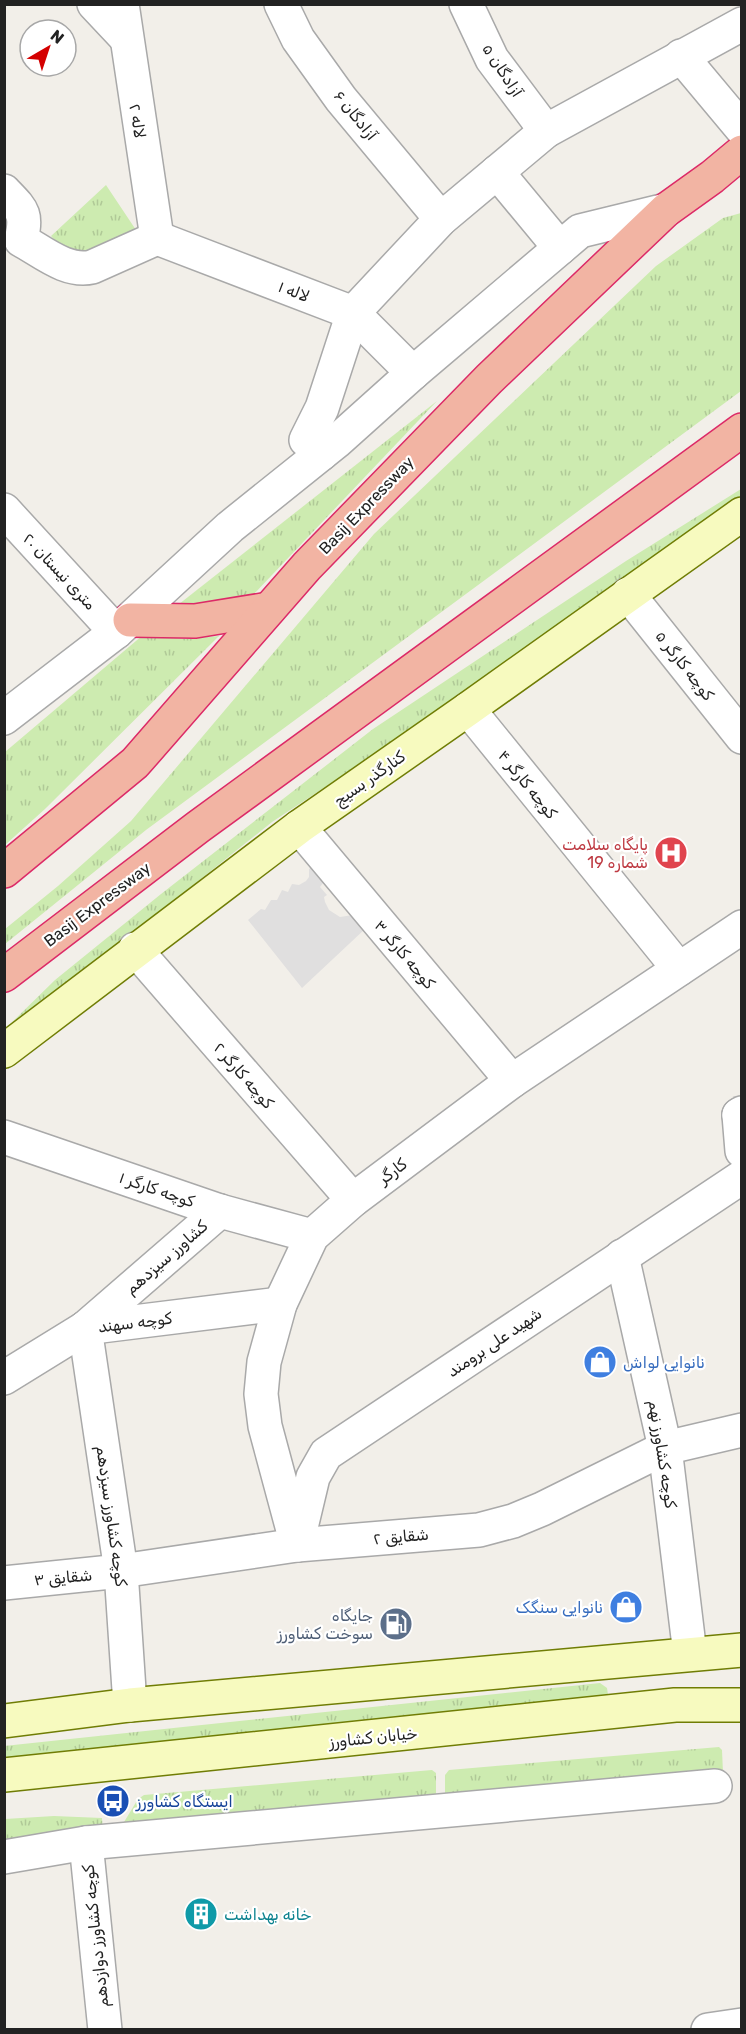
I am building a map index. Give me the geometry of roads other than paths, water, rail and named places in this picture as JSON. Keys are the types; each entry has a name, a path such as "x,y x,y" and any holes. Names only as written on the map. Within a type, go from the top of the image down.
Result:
{"highway":[{"name":"Basij Expressway","path":"4,871 135,763 307,566 489,379 666,210 727,175 741,152"},
{"name":"Basij Expressway","path":"9,975 198,827 741,430"},
{"path":"123,626 195,621 269,609"}],"main road":[{"name":"کنارگذر بسیج","path":"4,1051 298,827 468,710 741,514"},
{"path":"4,1721 130,1705 741,1650"},
{"name":"خیابان کشاورز","path":"4,1776 675,1705 741,1705"}],"street":[{"path":"94,4 125,37"},
{"name":"لاله ۲","path":"122,4 125,37 157,238"},
{"name":"آزادگان ۶","path":"281,4 297,39 341,99 441,219"},
{"name":"آزادگان ۵","path":"466,4 492,59 546,131"},
{"path":"321,454 306,440 322,408 353,314 441,219 546,131 741,24"},
{"path":"681,56 741,129"},
{"path":"497,172 560,248"},
{"path":"4,191 24,213 26,222 13,248 61,263 83,269 157,238"},
{"path":"4,718 123,626 230,527 321,454 580,231 666,210"},
{"name":"لاله ۱","path":"157,238 353,314 413,373"},
{"name":"۲۰ متری نیستان","path":"4,510 123,626"},
{"name":"کوچه کارگر ۵","path":"628,594 741,737"},
{"name":"کوچه کارگر ۴","path":"468,710 679,969"},
{"name":"کوچه کارگر ۳","path":"298,827 512,1081"},
{"name":"کارگر","path":"297,1545 265,1426 261,1394 264,1362 280,1304 312,1236 353,1200 512,1081 741,927"},
{"name":"کوچه کارگر ۲","path":"135,949 353,1200"},
{"path":"740,1114 741,1150"},
{"name":"کوچه کارگر ۱","path":"4,1137 220,1211 312,1236"},
{"name":"شهید علی برومند","path":"297,1545 313,1477 326,1454 741,1177"},
{"name":"کشاورز سیزدهم","path":"85,1328 220,1211"},
{"name":"کوچه کشاورز نهم","path":"622,1256 665,1448 690,1654"},
{"name":"کوچه سهند","path":"4,1378 85,1328 280,1304"},
{"name":"کوچه کشاورز سیزدهم","path":"85,1328 121,1571 130,1705"},
{"name":"شقایق ۲","path":"121,1571 297,1545 479,1530 513,1521 542,1509 665,1448 741,1430"},
{"name":"شقایق ۳","path":"4,1583 121,1571"},
{"path":"4,1857 86,1843 715,1786"},
{"name":"کوچه کشاورز دوازدهم","path":"86,1843 105,2030"},
{"path":"708,2030 741,2025"}],"place":[{"name":"پایگاه سلامت شماره 19","path":"671,853"},
{"name":"نانوایی لواش","path":"600,1362"},
{"name":"نانوایی سنگک","path":"626,1607"},
{"name":"جایگاه سوخت کشاورز","path":"396,1624"},
{"name":"ایستگاه کشاورز","path":"113,1801"},
{"name":"خانه بهداشت","path":"201,1914"}]}
